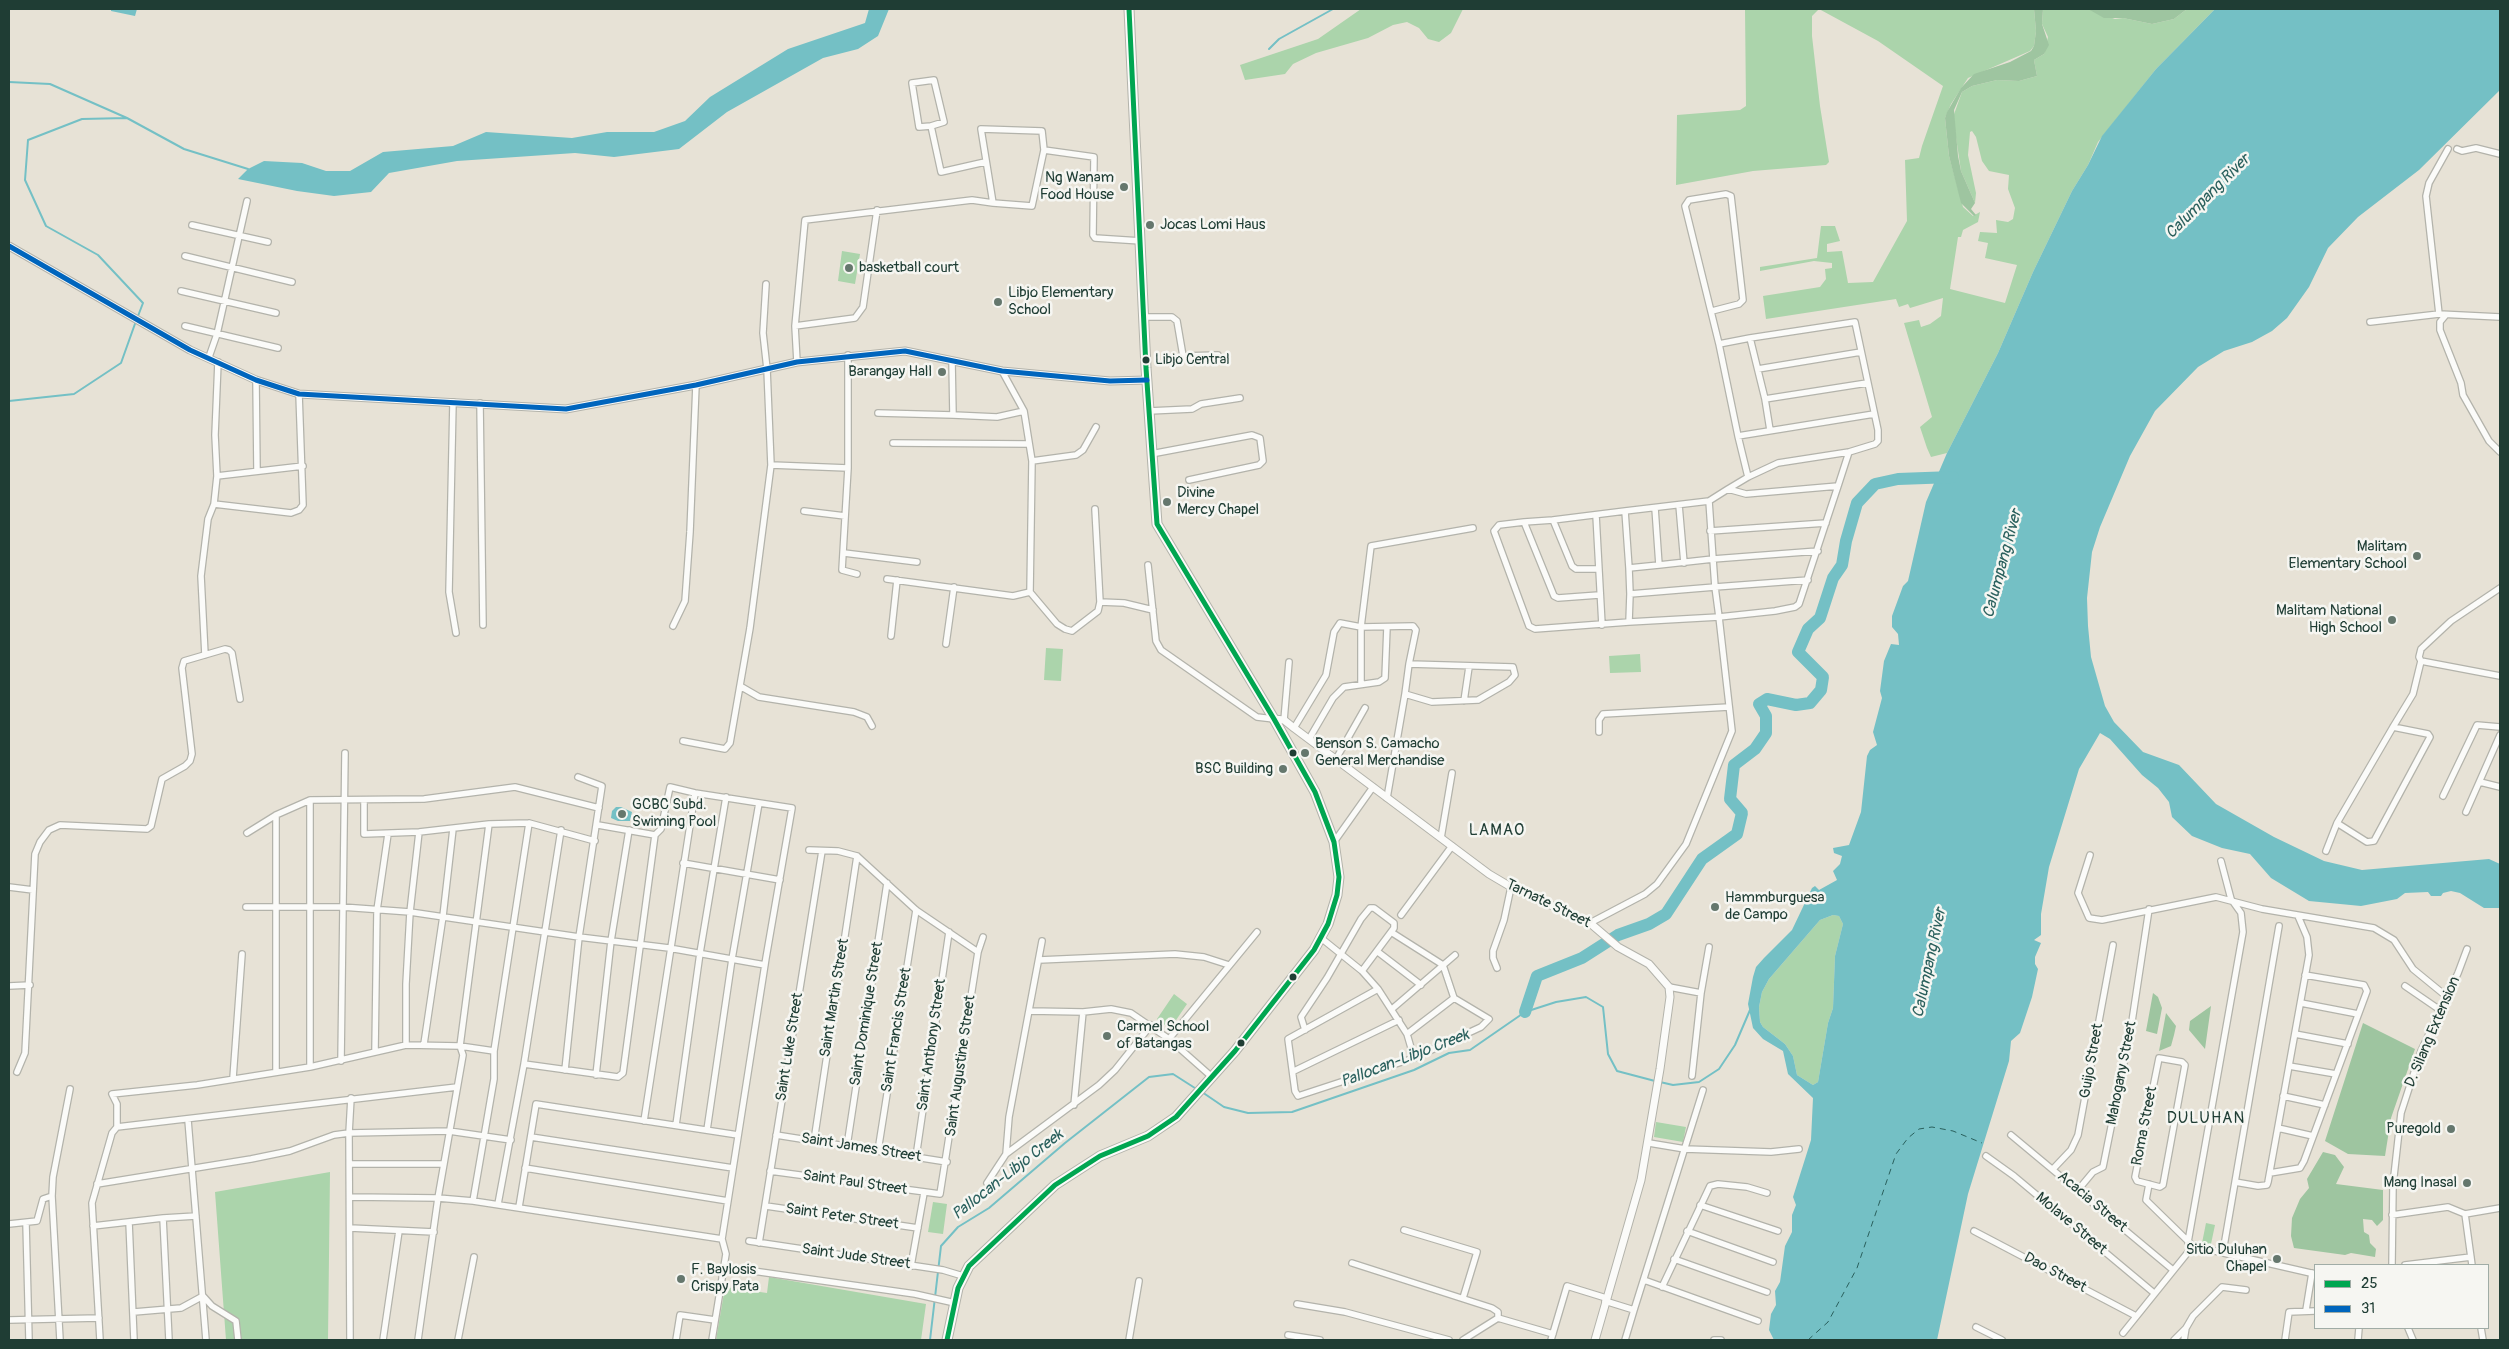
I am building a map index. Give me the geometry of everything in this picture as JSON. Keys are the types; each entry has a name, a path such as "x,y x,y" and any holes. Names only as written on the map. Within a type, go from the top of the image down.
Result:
{"main road":[{"path":"947,1340 963,1276 976,1258 1054,1186 1100,1156 1162,1128 1191,1101 1280,994 1321,938 1333,911 1337,894 1339,877 1334,842 1311,784 1279,720 1157,524 1151,454 1129,9"}],"street":[{"path":"934,80 944,122 931,126 919,127 912,83 934,80"},
{"path":"931,126 941,172 985,162"},
{"path":"797,362 795,326 805,220 972,200 993,203 1032,206 1044,150 1042,132 982,129 985,162 993,203"},
{"path":"2457,149 2462,151 2476,148 2500,154"},
{"path":"2448,149 2429,183 2426,196 2442,315 2440,330 2461,382 2463,395 2489,441 2500,452"},
{"path":"1044,150 1094,157 1093,235 1095,238 1140,241"},
{"path":"1712,311 1739,304 1743,300 1731,196 1726,194 1689,200 1685,206 1712,311 1748,476"},
{"path":"209,357 217,334 247,202"},
{"path":"795,326 855,318 863,307 877,210"},
{"path":"192,225 268,242"},
{"path":"9,246 117,310 190,350 256,380 299,394 480,402 566,409 696,385 797,362 905,351 1002,371 1101,380 1147,380"},
{"path":"185,256 292,282"},
{"path":"683,741 725,749 728,747 740,686 750,628 771,465 768,369 764,333 766,284"},
{"path":"181,291 276,313"},
{"path":"2370,322 2442,315 2500,317"},
{"path":"1145,317 1172,317 1177,321 1183,356 1218,355"},
{"path":"1719,344 1855,322 1878,430 1878,441 1875,444 1850,452 1778,463 1748,476 1709,501 1499,525 1494,531 1530,626 1535,629 1718,617 1796,607 1799,604 1808,580 1850,452"},
{"path":"185,326 278,348"},
{"path":"1750,338 1770,430"},
{"path":"1758,369 1861,352"},
{"path":"848,356 848,468 842,570 857,574"},
{"path":"952,361 953,415"},
{"path":"205,655 201,576 208,519 214,504 217,476 215,435 218,362"},
{"path":"1002,371 1024,411 1032,461 1030,592 1057,624 1072,631 1098,611 1100,602 1095,509"},
{"path":"256,380 257,471"},
{"path":"1764,399 1867,383"},
{"path":"673,626 685,601 696,385"},
{"path":"214,504 291,512 299,510 303,504 303,466 299,394"},
{"path":"1149,411 1192,409 1201,404 1240,398"},
{"path":"453,402 449,592 456,633"},
{"path":"480,402 483,625"},
{"path":"878,413 997,417 1024,411"},
{"path":"1738,436 1874,414"},
{"path":"1032,461 1076,455 1083,450 1096,427"},
{"path":"1151,454 1252,435 1260,438 1263,460 1259,465 1189,480"},
{"path":"893,443 1029,444"},
{"path":"771,465 848,468"},
{"path":"217,476 303,466"},
{"path":"1728,489 1746,494 1838,486"},
{"path":"1590,923 1651,889 1665,875 1686,844 1732,731 1715,587 1709,501"},
{"path":"1679,505 1684,563"},
{"path":"1655,508 1659,565"},
{"path":"804,511 846,516"},
{"path":"1624,511 1629,568 1629,622"},
{"path":"1596,515 1602,625"},
{"path":"1553,520 1572,566 1576,569 1598,569"},
{"path":"1524,522 1554,596 1558,598 1599,595"},
{"path":"1710,531 1826,523"},
{"path":"1361,684 1361,627 1371,546 1473,528"},
{"path":"1629,568 1818,551"},
{"path":"844,553 917,562"},
{"path":"1148,565 1156,641 1170,658 1257,717 1279,720 1289,662"},
{"path":"887,579 1013,596 1030,592"},
{"path":"891,636 897,580"},
{"path":"1630,594 1808,580"},
{"path":"946,644 954,587"},
{"path":"2326,851 2337,823 2413,694 2421,661 2418,657 2421,649 2451,622 2500,588"},
{"path":"1100,602 1124,604 1153,610"},
{"path":"1294,728 1326,675 1336,626 1340,623 1361,627 1415,628 1387,798"},
{"path":"1308,739 1333,698 1344,686 1379,682 1385,678 1388,627"},
{"path":"17,1072 26,1053 35,854 40,842 49,830 60,825 147,829 151,826 162,778 190,762 192,754 182,664 225,649 232,653 240,699"},
{"path":"2421,661 2500,676"},
{"path":"1405,694 1432,702 1478,700 1509,682 1515,675 1514,667 1409,664"},
{"path":"1464,701 1469,666"},
{"path":"740,686 759,696 854,712 867,717 872,726"},
{"path":"1600,732 1599,720 1603,714 1729,707"},
{"path":"1336,759 1365,708"},
{"name":"Tarnate Street","path":"1279,720 1294,728 1489,874 1511,887 1590,923 1618,947 1649,964 1669,988"},
{"path":"2443,796 2474,728 2479,724 2500,727"},
{"path":"2337,823 2367,842 2374,841 2430,737 2428,734 2393,727"},
{"path":"2466,812 2500,735"},
{"path":"341,1061 345,753"},
{"path":"1441,838 1452,773"},
{"path":"565,1070 579,937 596,841 602,786 578,777"},
{"path":"2480,782 2500,787"},
{"path":"246,833 276,815 310,800 424,799 516,787 599,808"},
{"path":"524,1064 596,1075 618,1077 623,1073 655,835 661,829 670,787 695,793 792,808 722,1239 726,1254 725,1267 712,1340"},
{"path":"1334,842 1373,787"},
{"path":"644,1120 669,948 695,793"},
{"path":"676,1125 700,953 726,797"},
{"path":"310,800 310,1067"},
{"path":"364,800 364,834 419,832 489,824 529,823 561,830 596,841"},
{"path":"707,1130 732,959 759,803"},
{"path":"276,815 276,1072"},
{"path":"472,1201 494,1080 494,1051 529,823"},
{"path":"418,1340 438,1198 463,1055 460,1046 489,824"},
{"path":"598,825 655,835"},
{"path":"424,1044 444,916 453,829"},
{"path":"498,1204 524,1064 561,830"},
{"path":"596,1075 611,941 629,830"},
{"path":"406,1045 406,984 410,912 419,832"},
{"path":"375,1050 377,910 388,834"},
{"path":"1401,915 1452,846"},
{"path":"809,850 838,851 857,856 916,910 978,952"},
{"name":"Saint Luke Street","path":"759,1243 822,851"},
{"path":"2090,855 2085,876 2080,884 2078,893 2089,918 2102,920 2216,897 2231,899 2262,909 2374,928 2394,940 2413,969 2446,996"},
{"name":"Saint Martin Street","path":"814,1141 857,856"},
{"path":"2123,1333 2191,1244 2243,932 2241,913 2231,899 2221,861"},
{"path":"683,862 780,880"},
{"name":"Saint Dominique Street","path":"846,1146 887,883"},
{"path":"9,887 33,890"},
{"path":"1497,968 1493,958 1493,951 1504,920 1511,887"},
{"path":"246,907 342,907 410,912 669,948 765,966"},
{"path":"1305,1030 1301,1018 1327,978 1361,919 1370,908 1394,923 1391,932 1378,952 1362,971"},
{"name":"Saint Francis Street","path":"878,1151 916,910"},
{"name":"Mahogany Street","path":"2078,1190 2092,1172 2103,1167 2131,1028 2149,910"},
{"path":"2235,1182 2267,1186 2301,1003 2309,947 2298,916"},
{"path":"2223,1252 2279,926"},
{"name":"Saint Anthony Street","path":"916,1157 949,932"},
{"path":"1169,1038 1257,932"},
{"path":"1378,989 1288,1039 1294,1071 1295,1091 1298,1096 1414,1058 1481,1027 1489,1019 1454,998 1443,965 1391,932"},
{"name":"Saint Augustine Street","path":"940,1194 947,1162 978,952 983,937"},
{"path":"1321,938 1362,971 1378,989 1407,1034 1414,1058"},
{"path":"1006,1154 1009,1117 1042,941"},
{"name":"Guijo Street","path":"2053,1170 2072,1150 2078,1135 2113,945"},
{"path":"1692,1076 1701,993 1709,947"},
{"name":"D. Silang Extension","path":"2392,1264 2392,1215 2396,1142 2403,1105 2421,1050 2467,949"},
{"path":"1378,952 1421,985"},
{"path":"233,1078 242,954"},
{"path":"1039,960 1175,954 1204,957 1229,965"},
{"path":"1392,1009 1455,955"},
{"path":"2270,1173 2300,1168 2367,990 2364,985 2305,975"},
{"path":"9,986 30,985"},
{"path":"2405,986 2440,1010"},
{"path":"1595,1340 1641,1180 1649,1143 1670,997 1669,988 1701,993"},
{"path":"1407,1034 1454,998"},
{"path":"2301,1003 2358,1014"},
{"path":"1030,1011 1083,1012 1122,1010 1131,1013 1169,1038 1209,1080"},
{"path":"1074,1104 1083,1012"},
{"path":"1294,1071 1399,1020"},
{"path":"987,1183 1006,1154 1074,1104 1115,1070 1151,1025"},
{"path":"2294,1034 2348,1044"},
{"path":"100,1340 92,1203 112,1133 117,1127 117,1104 112,1094 197,1085 310,1067 341,1061 375,1050 406,1045 460,1046 494,1051"},
{"name":"Roma Street","path":"2159,1058 2182,1062 2185,1065 2162,1185 2149,1184 2137,1182 2135,1177 2159,1058"},
{"path":"2289,1066 2336,1074"},
{"path":"117,1127 457,1087"},
{"path":"60,1340 52,1196 53,1177 70,1089"},
{"path":"1624,1340 1703,1090"},
{"path":"2283,1096 2325,1105"},
{"path":"350,1340 349,1134 352,1098"},
{"path":"519,1208 536,1104 738,1135"},
{"path":"188,1120 206,1340"},
{"path":"2278,1128 2313,1136"},
{"path":"97,1184 261,1157 290,1151 334,1135 450,1131 511,1140"},
{"name":"Saint James Street","path":"776,1135 947,1162"},
{"name":"Acacia Street","path":"2012,1135 2173,1270"},
{"path":"531,1137 733,1168"},
{"path":"1649,1143 1685,1149 1771,1152 1799,1149"},
{"name":"Molave Street","path":"1986,1156 2019,1180 2154,1294"},
{"path":"350,1164 444,1164"},
{"path":"525,1168 728,1201"},
{"name":"Saint Paul Street","path":"770,1171 940,1194"},
{"path":"1662,1287 1708,1188 1713,1184 1747,1187 1767,1193"},
{"path":"2149,1184 2147,1201 2191,1244 2314,1273 2306,1310"},
{"path":"911,1266 924,1193"},
{"path":"9,1224 26,1224 38,1220 44,1199 52,1196"},
{"path":"350,1197 438,1198 472,1201 722,1239"},
{"path":"1700,1205 1778,1231"},
{"name":"Saint Peter Street","path":"766,1206 918,1228"},
{"path":"2392,1215 2448,1207 2465,1214 2500,1208"},
{"path":"2465,1214 2472,1264"},
{"path":"93,1226 196,1216"},
{"path":"163,1218 169,1340"},
{"path":"129,1222 134,1340"},
{"path":"26,1224 29,1340"},
{"path":"350,1228 434,1232"},
{"path":"1404,1230 1477,1252 1463,1298"},
{"path":"382,1340 400,1231"},
{"path":"1687,1231 1773,1262"},
{"name":"Dao Street","path":"1974,1231 2136,1316"},
{"name":"Saint Jude Street","path":"750,1241 943,1270 963,1276"},
{"path":"458,1340 474,1257"},
{"path":"2413,1264 2471,1257"},
{"path":"1674,1259 1767,1292"},
{"path":"1352,1263 1496,1310 1498,1318"},
{"path":"725,1267 938,1298 955,1303"},
{"path":"1644,1280 1758,1321"},
{"path":"1129,1340 1139,1281"},
{"path":"1498,1318 1552,1337 1567,1286 1634,1310"},
{"path":"2174,1340 2186,1328 2193,1316 2222,1287 2246,1290"},
{"path":"134,1312 167,1311 191,1304 203,1296"},
{"path":"203,1296 212,1306 236,1322 238,1340"},
{"path":"1297,1304 1345,1312 1449,1340"},
{"path":"2285,1340 2289,1312 2314,1311"},
{"path":"676,1340 680,1315 715,1320"},
{"path":"9,1320 99,1318"},
{"path":"1463,1340 1498,1318"},
{"path":"1976,1327 2002,1340"},
{"path":"2184,1340 2186,1328"},
{"path":"1288,1335 1320,1340"},
{"path":"1714,1340 1721,1340"}],"green space":[{"path":"1361,9 1463,9 1451,33 1439,42 1428,39 1419,28 1407,22 1393,25 1368,38 1316,53 1293,64 1285,74 1245,80 1240,65 1318,39"},
{"path":"1745,9 1819,9 1812,16 1812,36 1829,162 1826,165 1753,171 1676,185 1677,115 1740,110 1746,106"},
{"path":"1819,9 2034,9 2036,31 2034,46 2030,51 1968,78 1951,104 1945,118 1949,156 1963,207 1973,216 1980,212 1978,222 1963,230 1961,237 1958,237 1950,289 2005,303 2017,265 1985,258 1988,243 1978,241 1980,232 1997,233 1996,220 2008,222 2013,219 2015,208 2008,189 2009,175 1989,171 1982,161 1976,137 1972,131 1970,132 1968,155 1976,193 1975,203 1961,171 1953,117 1962,92 1972,86 1997,80 2019,81 2037,76 2034,60 2044,54 2048,37 2042,24 2043,9 2088,9 2115,19 2123,18 2152,24 2174,19 2187,9 2215,9 2156,69 2098,142 2033,272 1998,353 1947,453 1931,457 1920,427 1932,417 1904,323 1919,320 1921,327 1930,324 1941,316 1943,298 1910,308 1908,304 1899,307 1896,299 1766,319 1763,296 1820,287 1826,279 1825,269 1832,268 1832,263 1814,261 1760,271 1760,267 1817,258 1821,226 1835,226 1840,241 1827,244 1827,252 1842,251 1848,283 1873,282 1907,221 1905,160 1919,158 1943,86 1878,41"},
{"path":"2034,9 2043,9 2042,24 2049,45 2044,54 2034,60 2037,76 2019,81 1997,80 1972,86 1962,92 1954,110 1958,156 1961,171 1975,203 1971,209 1976,215 1974,216 1961,203 1949,156 1945,118 1961,88 1974,74 2010,62 2031,51 2034,46 2036,31"},
{"path":"2088,9 2187,9 2174,19 2152,24 2123,18 2104,18"},
{"name":"basketball court","path":"842,251 860,254 855,284 838,281"},
{"path":"1046,648 1063,649 1061,681 1044,680"},
{"path":"1640,654 1641,672 1610,673 1609,656"},
{"path":"1833,915 1839,916 1843,924 1835,956 1833,1008 1828,1023 1818,1082 1813,1085 1797,1075 1793,1056 1785,1044 1763,1027 1760,1022 1759,1007 1762,992 1769,979 1820,920"},
{"path":"2153,993 2158,997 2162,1008 2157,1034 2146,1031"},
{"path":"1174,994 1187,1004 1170,1029 1157,1019"},
{"path":"2211,1006 2205,1049 2189,1030 2190,1021"},
{"path":"2166,1013 2176,1026 2171,1046 2159,1051"},
{"path":"2363,1023 2415,1049 2391,1118 2385,1156 2348,1154 2325,1141"},
{"path":"1656,1122 1686,1127 1683,1142 1654,1137"},
{"path":"2323,1152 2335,1155 2344,1167 2336,1184 2383,1190 2383,1220 2377,1226 2372,1220 2363,1219 2364,1232 2369,1235 2370,1243 2376,1249 2375,1257 2294,1248 2291,1236 2292,1218 2300,1199 2309,1188 2307,1179"},
{"path":"330,1172 328,1340 226,1340 215,1192"},
{"path":"933,1202 947,1204 943,1234 928,1232"},
{"path":"2206,1223 2215,1225 2211,1244 2202,1243"},
{"path":"769,1277 926,1304 921,1340 716,1340 725,1287 767,1293"}],"water":[{"path":"111,9 137,9 135,16 111,11"},
{"path":"869,9 889,9 878,36 858,49 823,58 727,112 679,149 614,157 575,153 457,161 389,173 371,192 334,196 297,191 238,179 248,169 264,161 302,163 326,171 350,171 383,152 453,146 486,132 572,138 607,132 654,132 685,121 710,97 788,49 865,23"},
{"name":"Calumpang River","path":"2215,9 2500,9 2500,90 2419,170 2358,217 2328,248 2309,287 2287,318 2272,331 2252,342 2224,351 2198,367 2155,411 2130,456 2100,527 2092,552 2087,598 2091,657 2105,706 2114,722 2143,752 2179,765 2216,804 2274,837 2324,861 2362,870 2489,859 2500,864 2500,908 2484,908 2460,893 2451,891 2443,893 2441,896 2431,896 2428,892 2405,893 2397,899 2361,906 2309,901 2271,878 2250,854 2222,848 2192,836 2172,817 2169,802 2158,788 2142,775 2110,739 2100,733 2079,769 2049,867 2041,914 2041,935 2034,940 2041,943 2035,957 2035,964 2038,969 2032,997 2020,1033 2011,1041 2009,1061 1968,1194 1937,1340 1774,1340 1769,1330 1771,1314 1776,1305 1775,1291 1780,1282 1785,1246 1792,1232 1792,1215 1796,1205 1793,1197 1811,1140 1813,1098 1788,1074 1783,1051 1763,1039 1753,1028 1748,1004 1756,967 1792,930 1812,888 1815,886 1819,890 1837,880 1833,871 1840,864 1842,856 1834,853 1833,848 1849,845 1861,812 1867,756 1870,750 1877,745 1873,732 1882,698 1880,691 1884,661 1891,644 1899,645 1898,634 1892,627 1892,616 1903,586 1908,581 1926,502 1947,453 1998,353 2033,272 2072,191 2088,165 2102,136 2156,69","holes":["1833,915 1839,916 1843,924 1835,956 1833,1008 1828,1023 1818,1082 1813,1085 1797,1075 1793,1056 1785,1044 1763,1027 1760,1022 1759,1007 1762,992 1769,979 1820,920"]},
{"name":"GCBC Subd. Swiming Pool","path":"616,807 632,812 630,821 618,821 611,818 612,811"}],"waterway":[{"path":"1269,49 1279,39 1333,9"},
{"path":"9,82 50,84 127,118 184,149 248,169"},
{"path":"127,118 82,119 28,140 25,180 46,226 98,255 143,303 138,316"},
{"path":"9,401 74,394 121,363 136,321"},
{"path":"1525,1012 1537,976 1582,958 1618,935 1649,924 1666,914 1702,859 1737,834 1742,813 1730,799 1734,765 1755,749 1766,733 1766,716 1759,704 1767,699 1796,705 1810,703 1821,690 1823,677 1798,652 1808,629 1820,618 1833,578 1842,565 1846,541 1857,503 1875,484 1898,479 1953,477"},
{"name":"Pallocan-Libjo Creek","path":"1202,1092 1224,1107 1248,1113 1292,1112 1414,1070 1449,1053 1470,1050 1525,1012 1556,1002 1586,997 1603,1007 1608,1054 1617,1071 1655,1081"},
{"name":"Pallocan-Libjo Creek","path":"1660,1082 1673,1085 1699,1082 1719,1069 1735,1045 1750,1010"},
{"name":"Pallocan-Libjo Creek","path":"930,1340 941,1246 958,1227 989,1208 1065,1143 1149,1077 1173,1074 1198,1090"}],"ferry route":[{"path":"1808,1340 1828,1322 1857,1268 1896,1154 1908,1138 1919,1129 1932,1127 1953,1131 1982,1143"}],"transit line":[{"name":"25","path":"947,1340 958,1288 969,1266 1055,1185 1100,1156 1148,1136 1176,1117 1235,1051 1314,950 1328,924 1337,895 1339,877 1334,842 1315,792 1274,719 1157,524 1146,368 1129,9"},
{"name":"31","path":"9,246 190,350 256,380 299,394 566,409 696,385 797,362 905,351 1002,371 1110,381 1147,380"}],"place":[{"name":"Ng Wanam Food House","path":"1124,187"},
{"name":"Jocas Lomi Haus","path":"1150,225"},
{"name":"basketball court","path":"849,268"},
{"name":"Libjo Elementary School","path":"998,302"},
{"name":"Libjo Central","path":"1146,360"},
{"name":"Barangay Hall","path":"942,372"},
{"name":"Divine Mercy Chapel","path":"1167,502"},
{"name":"Malitam Elementary School","path":"2417,556"},
{"name":"Malitam National High School","path":"2392,620"},
{"name":"Benson S. Camacho General Merchandise","path":"1305,753"},
{"name":"BSC Building","path":"1283,769"},
{"name":"GCBC Subd. Swiming Pool","path":"622,814"},
{"name":"Hammburguesa de Campo","path":"1715,907"},
{"name":"Carmel School of Batangas","path":"1107,1036"},
{"name":"Puregold","path":"2451,1129"},
{"name":"Mang Inasal","path":"2467,1183"},
{"name":"Sitio Duluhan Chapel","path":"2277,1259"},
{"name":"F. Baylosis Crispy Pata","path":"681,1279"}],"district":[{"name":"LAMAO","path":"1497,831"},
{"name":"DULUHAN","path":"2206,1119"}]}
